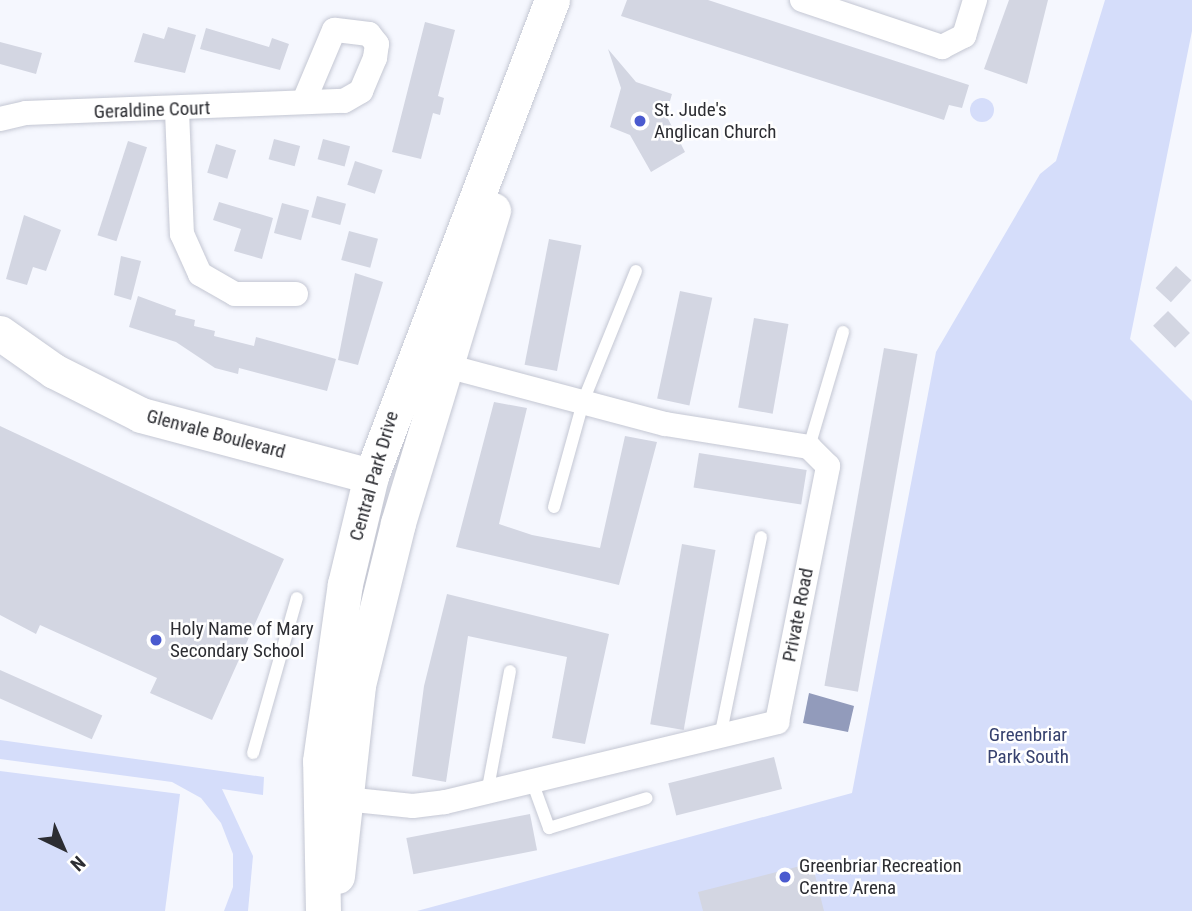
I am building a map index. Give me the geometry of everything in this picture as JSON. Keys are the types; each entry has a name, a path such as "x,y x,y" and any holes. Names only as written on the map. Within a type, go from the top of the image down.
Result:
{"street":[{"name":"Central Park Drive","path":"323,911 320,761 345,584 371,476 530,65 552,0"},
{"path":"802,0 942,47 964,36 975,0"},
{"name":"Central Park Drive","path":"333,911 358,685 408,487 447,366 530,65"},
{"name":"Geraldine Court","path":"0,119 26,113 177,111 304,101"},
{"path":"177,111 181,234 200,274 235,294 296,293"},
{"name":"Glenvale Boulevard","path":"0,333 54,370 141,415 408,487"},
{"path":"447,366 584,399 665,424 809,447"},
{"name":"Private Road","path":"345,799 413,806 487,794 776,722 828,466 809,447"}],"lane":[{"path":"554,507 584,399 636,271"},
{"path":"809,447 843,332"},
{"path":"720,737 761,537"},
{"path":"253,753 298,598"},
{"path":"487,794 510,671"},
{"path":"533,784 549,828 647,798"}],"green space":[{"name":"Greenbriar Park South","path":"1105,0 1192,0 1192,31 1130,339 1192,401 1192,911 417,911 852,793 936,352 1040,174 1056,161"},
{"path":"977,98 987,98 994,105 994,115 987,122 977,122 970,115 970,105"},
{"path":"0,740 264,777 263,795 222,789 253,856 248,911 224,911 233,887 233,854 221,823 201,798 172,782 0,759"},
{"path":"0,771 180,794 165,911 0,911"}],"shaded area":[{"path":"809,693 854,706 848,732 803,723"}],"building":[{"path":"627,0 708,0 969,85 962,108 949,105 944,120 621,16"},
{"path":"1009,0 1048,0 1027,84 984,69"},
{"path":"425,22 455,30 438,96 444,98 440,115 433,113 421,159 392,152"},
{"path":"168,27 196,35 185,73 134,62 143,33 164,39"},
{"path":"206,28 269,47 272,38 289,44 280,70 200,49"},
{"path":"0,42 42,53 36,74 0,64"},
{"name":"St. Jude's Anglican Church","path":"608,49 636,82 672,94 666,115 685,152 651,172 630,135 610,127 621,88"},
{"path":"274,139 300,146 295,166 269,159"},
{"path":"323,139 350,146 345,167 318,159"},
{"path":"128,141 147,147 116,241 97,235"},
{"path":"216,144 236,150 227,179 207,173"},
{"path":"355,161 383,170 375,194 347,185"},
{"path":"317,196 346,204 340,225 311,217"},
{"path":"219,202 273,218 262,259 234,251 241,229 213,220"},
{"path":"282,203 309,210 301,240 274,233"},
{"path":"24,215 61,230 46,271 33,267 27,285 6,279"},
{"path":"349,231 378,239 370,268 341,260"},
{"path":"549,239 581,245 557,371 525,365"},
{"path":"121,256 141,261 131,300 114,295"},
{"path":"1176,266 1191,280 1171,302 1156,288"},
{"path":"355,273 383,282 358,365 338,360"},
{"path":"680,291 712,298 689,405 657,399"},
{"path":"138,296 176,310 175,315 195,320 194,326 215,331 214,336 254,346 256,337 336,359 327,391 239,368 238,374 215,368 176,342 129,327"},
{"path":"1168,311 1190,333 1175,348 1153,326"},
{"path":"754,318 788,324 773,414 738,408"},
{"path":"884,348 917,354 858,692 824,686"},
{"path":"494,402 527,408 499,524 532,535 600,548 625,436 657,442 619,585 456,547"},
{"path":"0,426 284,559 212,720 150,693 157,678 40,625 36,634 0,615"},
{"path":"699,453 807,470 801,505 694,488"},
{"path":"682,544 715,550 684,730 650,724"},
{"path":"447,594 609,634 585,744 552,738 567,657 468,636 446,782 412,776 424,686"},
{"path":"0,670 102,716 92,739 0,698"},
{"path":"774,757 782,789 676,815 668,783"},
{"path":"530,814 537,850 413,874 406,838"},
{"name":"Greenbriar Recreation Centre Arena","path":"812,863 824,911 703,911 698,892"}],"place":[{"name":"St. Jude's Anglican Church","path":"640,121"},
{"name":"Holy Name of Mary Secondary School","path":"156,640"},
{"name":"Greenbriar Recreation Centre Arena","path":"785,877"}]}
